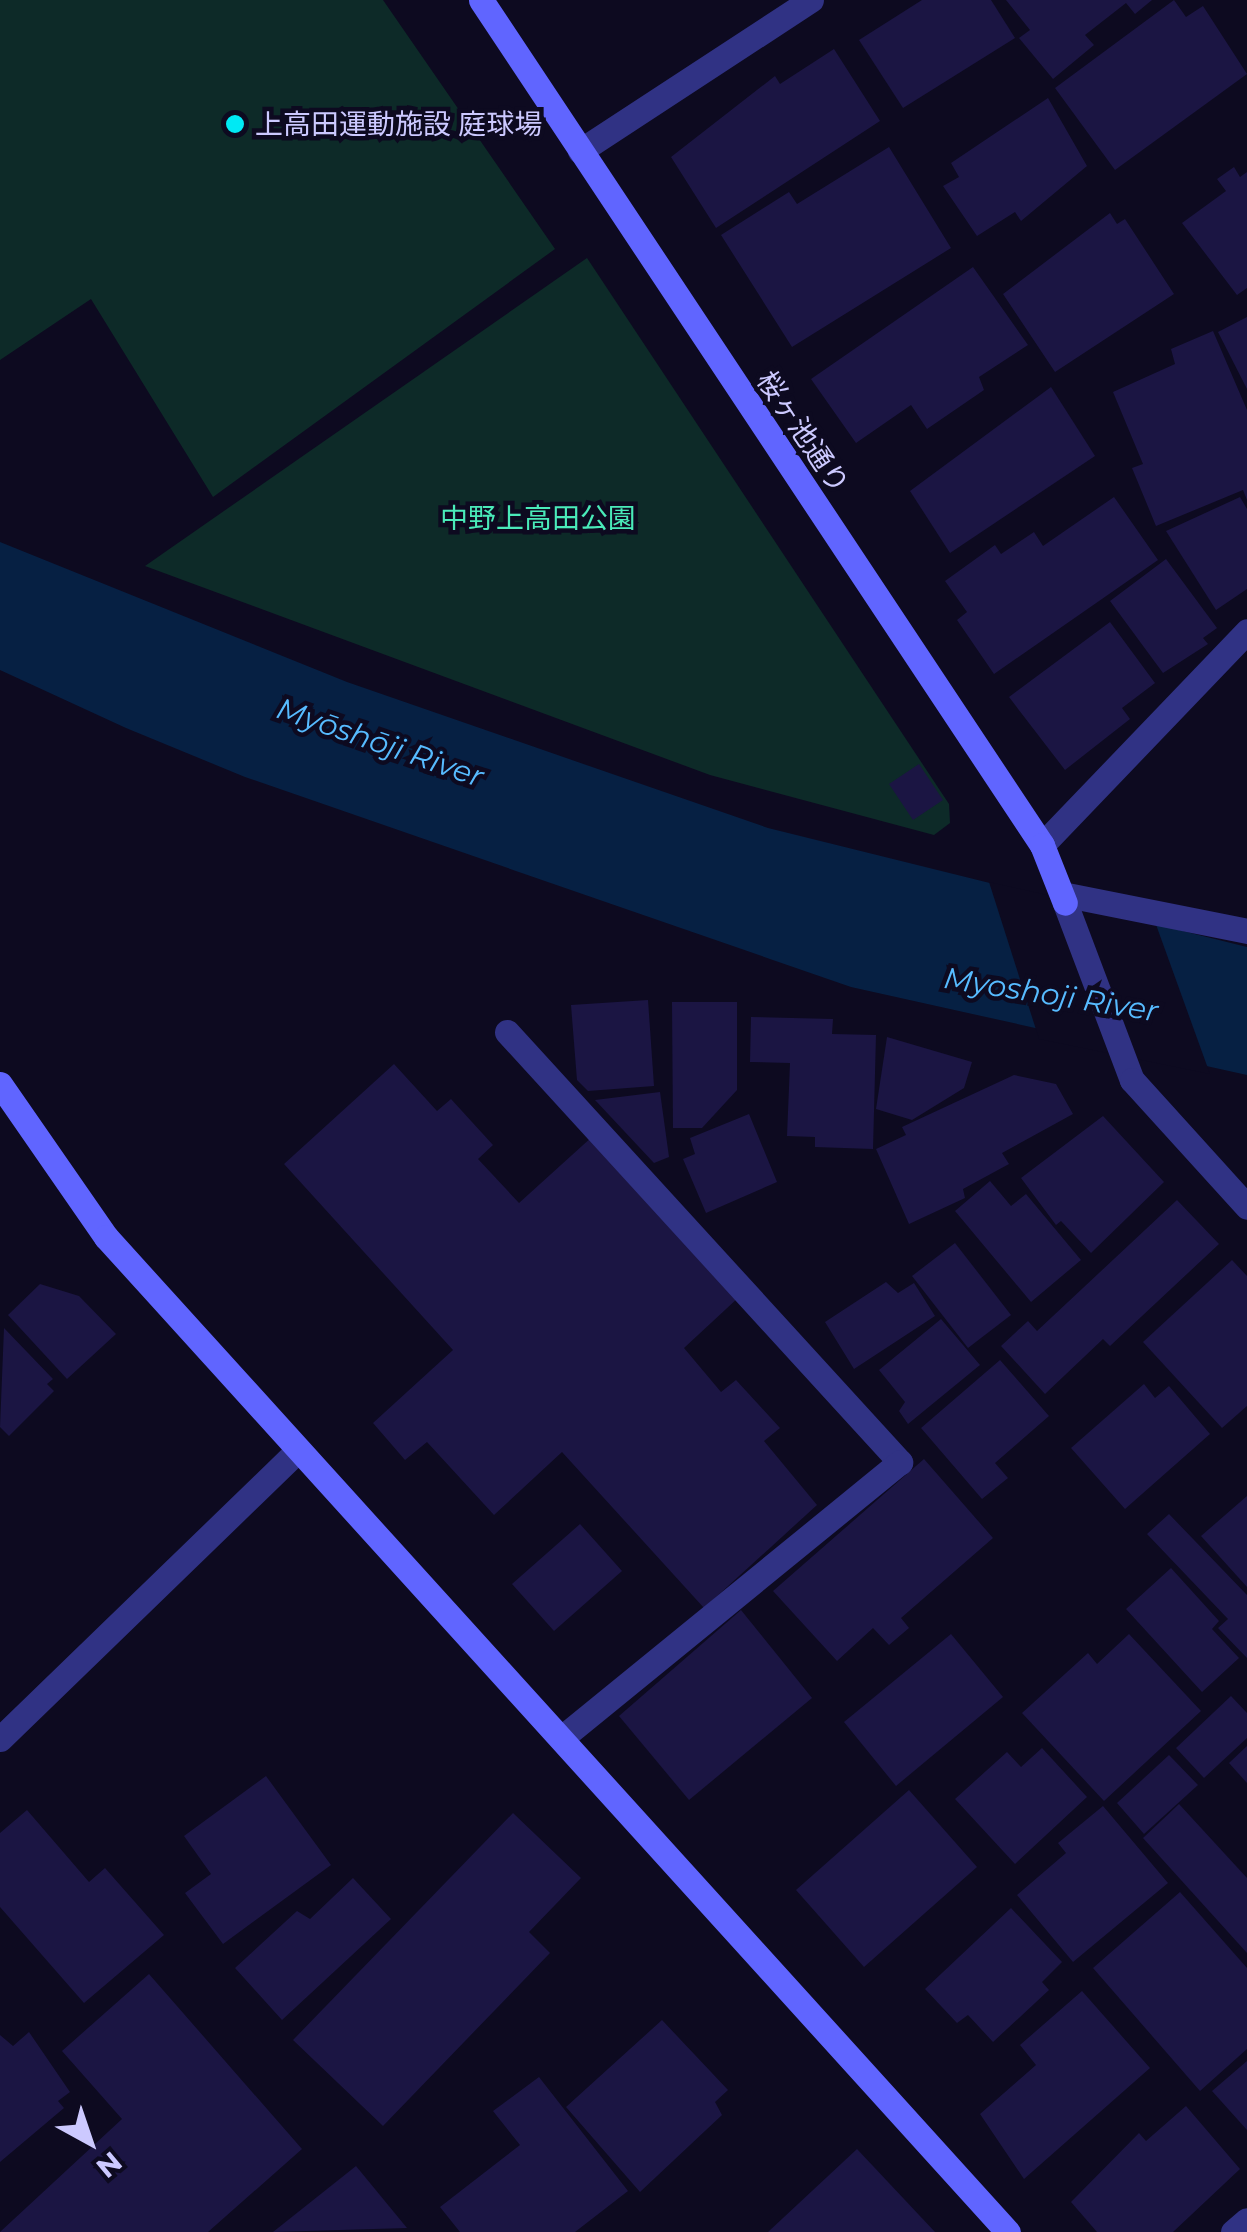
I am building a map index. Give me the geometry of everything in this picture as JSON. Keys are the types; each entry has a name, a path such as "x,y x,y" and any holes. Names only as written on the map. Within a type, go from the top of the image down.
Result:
{"street":[{"name":"桜ヶ池通り","path":"481,0 1042,845 1064,898"},
{"path":"580,151 811,0"},
{"path":"1042,845 1247,630"},
{"path":"1064,898 1247,931"},
{"path":"1064,898 1132,1080 1247,1208"},
{"path":"507,1032 900,1462 564,1736"},
{"path":"0,1084 106,1237 296,1452 564,1736 1008,2232"},
{"path":"0,1739 296,1452"},
{"path":"1234,2232 1247,2220"}],"green space":[{"name":"上高田運動施設 庭球場","path":"0,0 383,0 555,249 213,497 91,299 0,360"},
{"name":"中野上高田公園","path":"587,258 949,804 950,823 934,835 710,775 145,566"}],"water":[{"path":"0,542 347,682 768,828 1247,947 1247,1075 851,987 245,777 126,728 0,670"}],"pier":[{"path":"989,882 1154,919 1210,1074 1039,1039"}],"building":[{"path":"922,0 991,0 1015,38 903,108 859,40"},
{"path":"1006,0 1152,0 1135,14 1126,3 1085,35 1094,45 1053,79 1019,38 1030,30"},
{"path":"1174,0 1186,17 1203,6 1247,74 1115,170 1055,88"},
{"path":"834,49 880,121 716,228 671,157 775,76 780,84"},
{"path":"1048,98 1087,166 1021,221 1015,212 977,236 943,186 959,177 951,163"},
{"path":"889,147 951,248 792,347 721,235 789,192 797,204"},
{"path":"1234,167 1240,177 1247,172 1247,288 1237,295 1182,223 1226,191 1217,179"},
{"path":"1110,213 1117,224 1125,219 1174,294 1055,372 1003,294"},
{"path":"973,267 1028,345 979,377 984,390 927,429 911,405 856,443 811,379"},
{"path":"1247,317 1247,389 1218,332"},
{"path":"1213,331 1247,410 1247,500 1243,490 1156,526 1132,468 1143,464 1113,392 1175,364 1171,349"},
{"path":"1051,387 1095,456 950,553 910,491"},
{"path":"1114,497 1158,560 994,674 957,620 967,612 945,581 995,545 1001,554 1034,532 1043,546"},
{"path":"1240,497 1247,509 1247,589 1216,610 1166,531"},
{"path":"1166,559 1217,628 1203,638 1208,644 1163,673 1110,601"},
{"path":"1110,622 1155,683 1122,708 1130,719 1065,770 1009,697"},
{"path":"919,764 943,800 913,820 889,784"},
{"path":"648,1000 654,1086 588,1091 577,1080 571,1005"},
{"path":"672,1002 737,1002 737,1090 702,1128 673,1128"},
{"path":"751,1017 833,1019 832,1034 876,1035 873,1149 815,1147 815,1137 787,1136 790,1063 750,1062"},
{"path":"887,1037 972,1062 964,1088 912,1120 876,1109"},
{"path":"394,1064 437,1111 451,1099 493,1145 478,1159 519,1203 593,1136 739,1297 684,1348 721,1392 736,1380 780,1428 764,1441 817,1505 704,1608 562,1452 494,1515 427,1442 405,1460 373,1423 453,1350 284,1164"},
{"path":"1014,1075 1056,1084 1073,1114 1002,1153 1009,1164 963,1189 965,1198 909,1224 876,1149 906,1135 902,1127"},
{"path":"660,1092 669,1157 654,1163 595,1100"},
{"path":"749,1114 777,1182 706,1213 683,1159 695,1154 690,1138"},
{"path":"1103,1116 1164,1182 1091,1253 1061,1221 1056,1225 1021,1178"},
{"path":"990,1181 1011,1206 1026,1194 1081,1260 1031,1302 955,1211"},
{"path":"1177,1200 1219,1244 1110,1346 1103,1339 1045,1394 1001,1346 1028,1321 1037,1331"},
{"path":"955,1243 1011,1315 968,1348 912,1276"},
{"path":"1232,1260 1247,1276 1247,1406 1222,1428 1143,1342"},
{"path":"886,1282 898,1293 914,1283 935,1316 854,1369 825,1322"},
{"path":"40,1284 79,1296 116,1334 67,1379 8,1315"},
{"path":"941,1319 980,1365 908,1424 899,1411 905,1402 879,1370"},
{"path":"4,1328 53,1379 47,1384 54,1391 9,1436 0,1427"},
{"path":"1000,1360 1049,1416 995,1463 1008,1478 982,1499 921,1428"},
{"path":"1144,1384 1155,1398 1169,1386 1210,1434 1125,1509 1071,1448"},
{"path":"924,1459 993,1538 901,1618 909,1628 889,1645 873,1628 837,1661 773,1591"},
{"path":"1247,1496 1247,1587 1201,1536"},
{"path":"1169,1514 1247,1595 1247,1658 1218,1628 1228,1619 1147,1534"},
{"path":"580,1524 622,1571 554,1631 512,1584"},
{"path":"1171,1568 1219,1621 1212,1629 1239,1658 1202,1692 1126,1609"},
{"path":"741,1610 812,1698 689,1800 619,1716"},
{"path":"951,1634 1003,1697 896,1786 844,1722"},
{"path":"1129,1634 1201,1711 1104,1801 1022,1713 1088,1653 1097,1664"},
{"path":"1231,1696 1247,1713 1247,1738 1204,1778 1176,1748"},
{"path":"1247,1746 1247,1783 1229,1763"},
{"path":"1042,1748 1087,1797 1015,1864 955,1799 1007,1752 1021,1767"},
{"path":"1169,1755 1198,1785 1144,1834 1117,1803"},
{"path":"266,1776 331,1865 223,1944 185,1893 211,1874 184,1836"},
{"path":"909,1790 977,1867 864,1967 796,1890"},
{"path":"1179,1804 1247,1878 1247,1953 1143,1838"},
{"path":"1103,1806 1168,1883 1073,1962 1017,1895 1066,1853 1058,1843"},
{"path":"27,1810 89,1882 105,1868 164,1935 84,2003 0,1907 0,1833"},
{"path":"513,1813 581,1878 529,1932 550,1953 383,2126 293,2040"},
{"path":"353,1878 391,1919 282,2020 235,1968 297,1911 310,1919"},
{"path":"1180,1892 1247,1968 1247,2049 1200,2091 1093,1968"},
{"path":"1011,1908 1062,1962 1042,1982 1049,1990 993,2042 968,2015 957,2023 925,1989"},
{"path":"149,1974 302,2149 208,2232 0,2232 122,2119 62,2051"},
{"path":"1082,1991 1150,2068 1024,2179 980,2114 1036,2065 1020,2045"},
{"path":"662,2020 728,2090 715,2102 722,2115 640,2192 566,2107"},
{"path":"29,2032 70,2092 58,2101 64,2108 0,2162 0,2035 13,2046"},
{"path":"1247,2061 1247,2130 1212,2091"},
{"path":"539,2077 628,2191 575,2232 460,2232 440,2207 520,2145 493,2111"},
{"path":"1186,2106 1240,2169 1173,2232 1097,2232 1071,2202 1139,2133 1146,2141"},
{"path":"857,2149 935,2232 768,2232"},
{"path":"356,2166 407,2228 273,2232"}],"place":[{"name":"上高田運動施設 庭球場","path":"235,124"}],"water label":[{"name":"Myōshōji River","path":"380,743"},
{"name":"Myoshoji River","path":"1051,995"}]}
